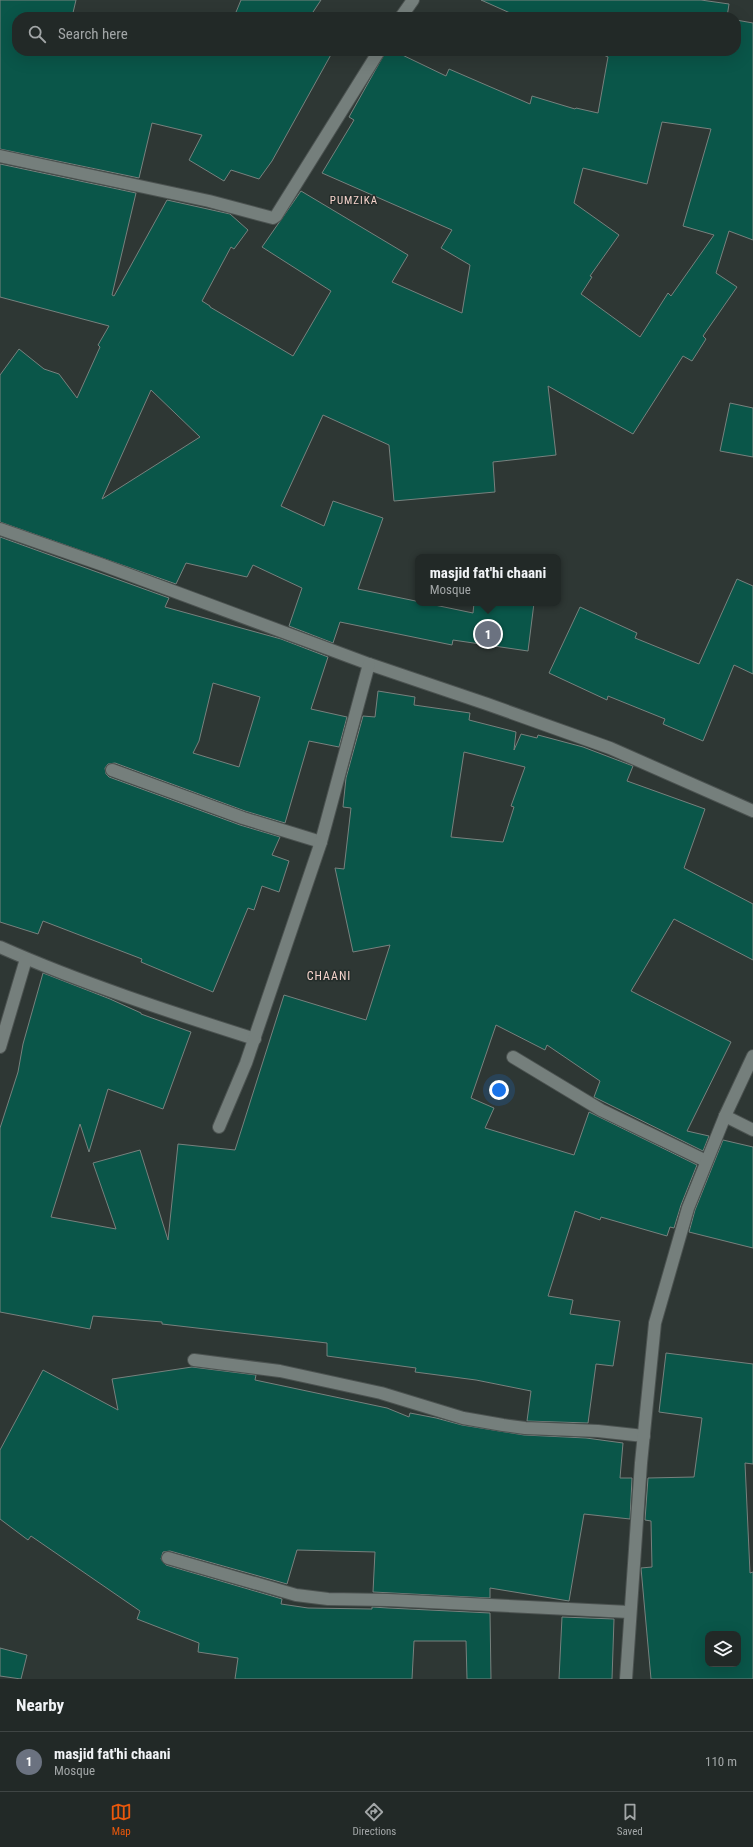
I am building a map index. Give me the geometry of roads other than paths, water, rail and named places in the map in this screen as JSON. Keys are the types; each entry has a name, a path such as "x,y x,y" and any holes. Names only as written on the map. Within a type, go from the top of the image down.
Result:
{"street":[{"path":"405,12 413,0"},
{"path":"0,156 209,201 272,218 276,216 375,56"},
{"path":"0,529 110,567 369,664 610,748 753,811"},
{"path":"219,1127 255,1039 321,842 369,664"},
{"path":"112,770 243,818 321,842"},
{"path":"0,947 26,959 172,1012 255,1039"},
{"path":"0,1047 26,959"},
{"path":"626,1679 629,1612 644,1436 656,1323 688,1208 725,1116 753,1056"},
{"path":"513,1057 601,1110 706,1161"},
{"path":"725,1116 753,1130"},
{"path":"194,1360 280,1371 381,1393 463,1418 503,1425 525,1428 598,1431 644,1436"},
{"path":"168,1558 296,1595 328,1599 388,1600 629,1612"}],"place":[{"name":"masjid fat'hi chaani","path":"488,634"}],"district":[{"name":"PUMZIKA","path":"354,200"},
{"name":"CHAANI","path":"329,976"}]}
